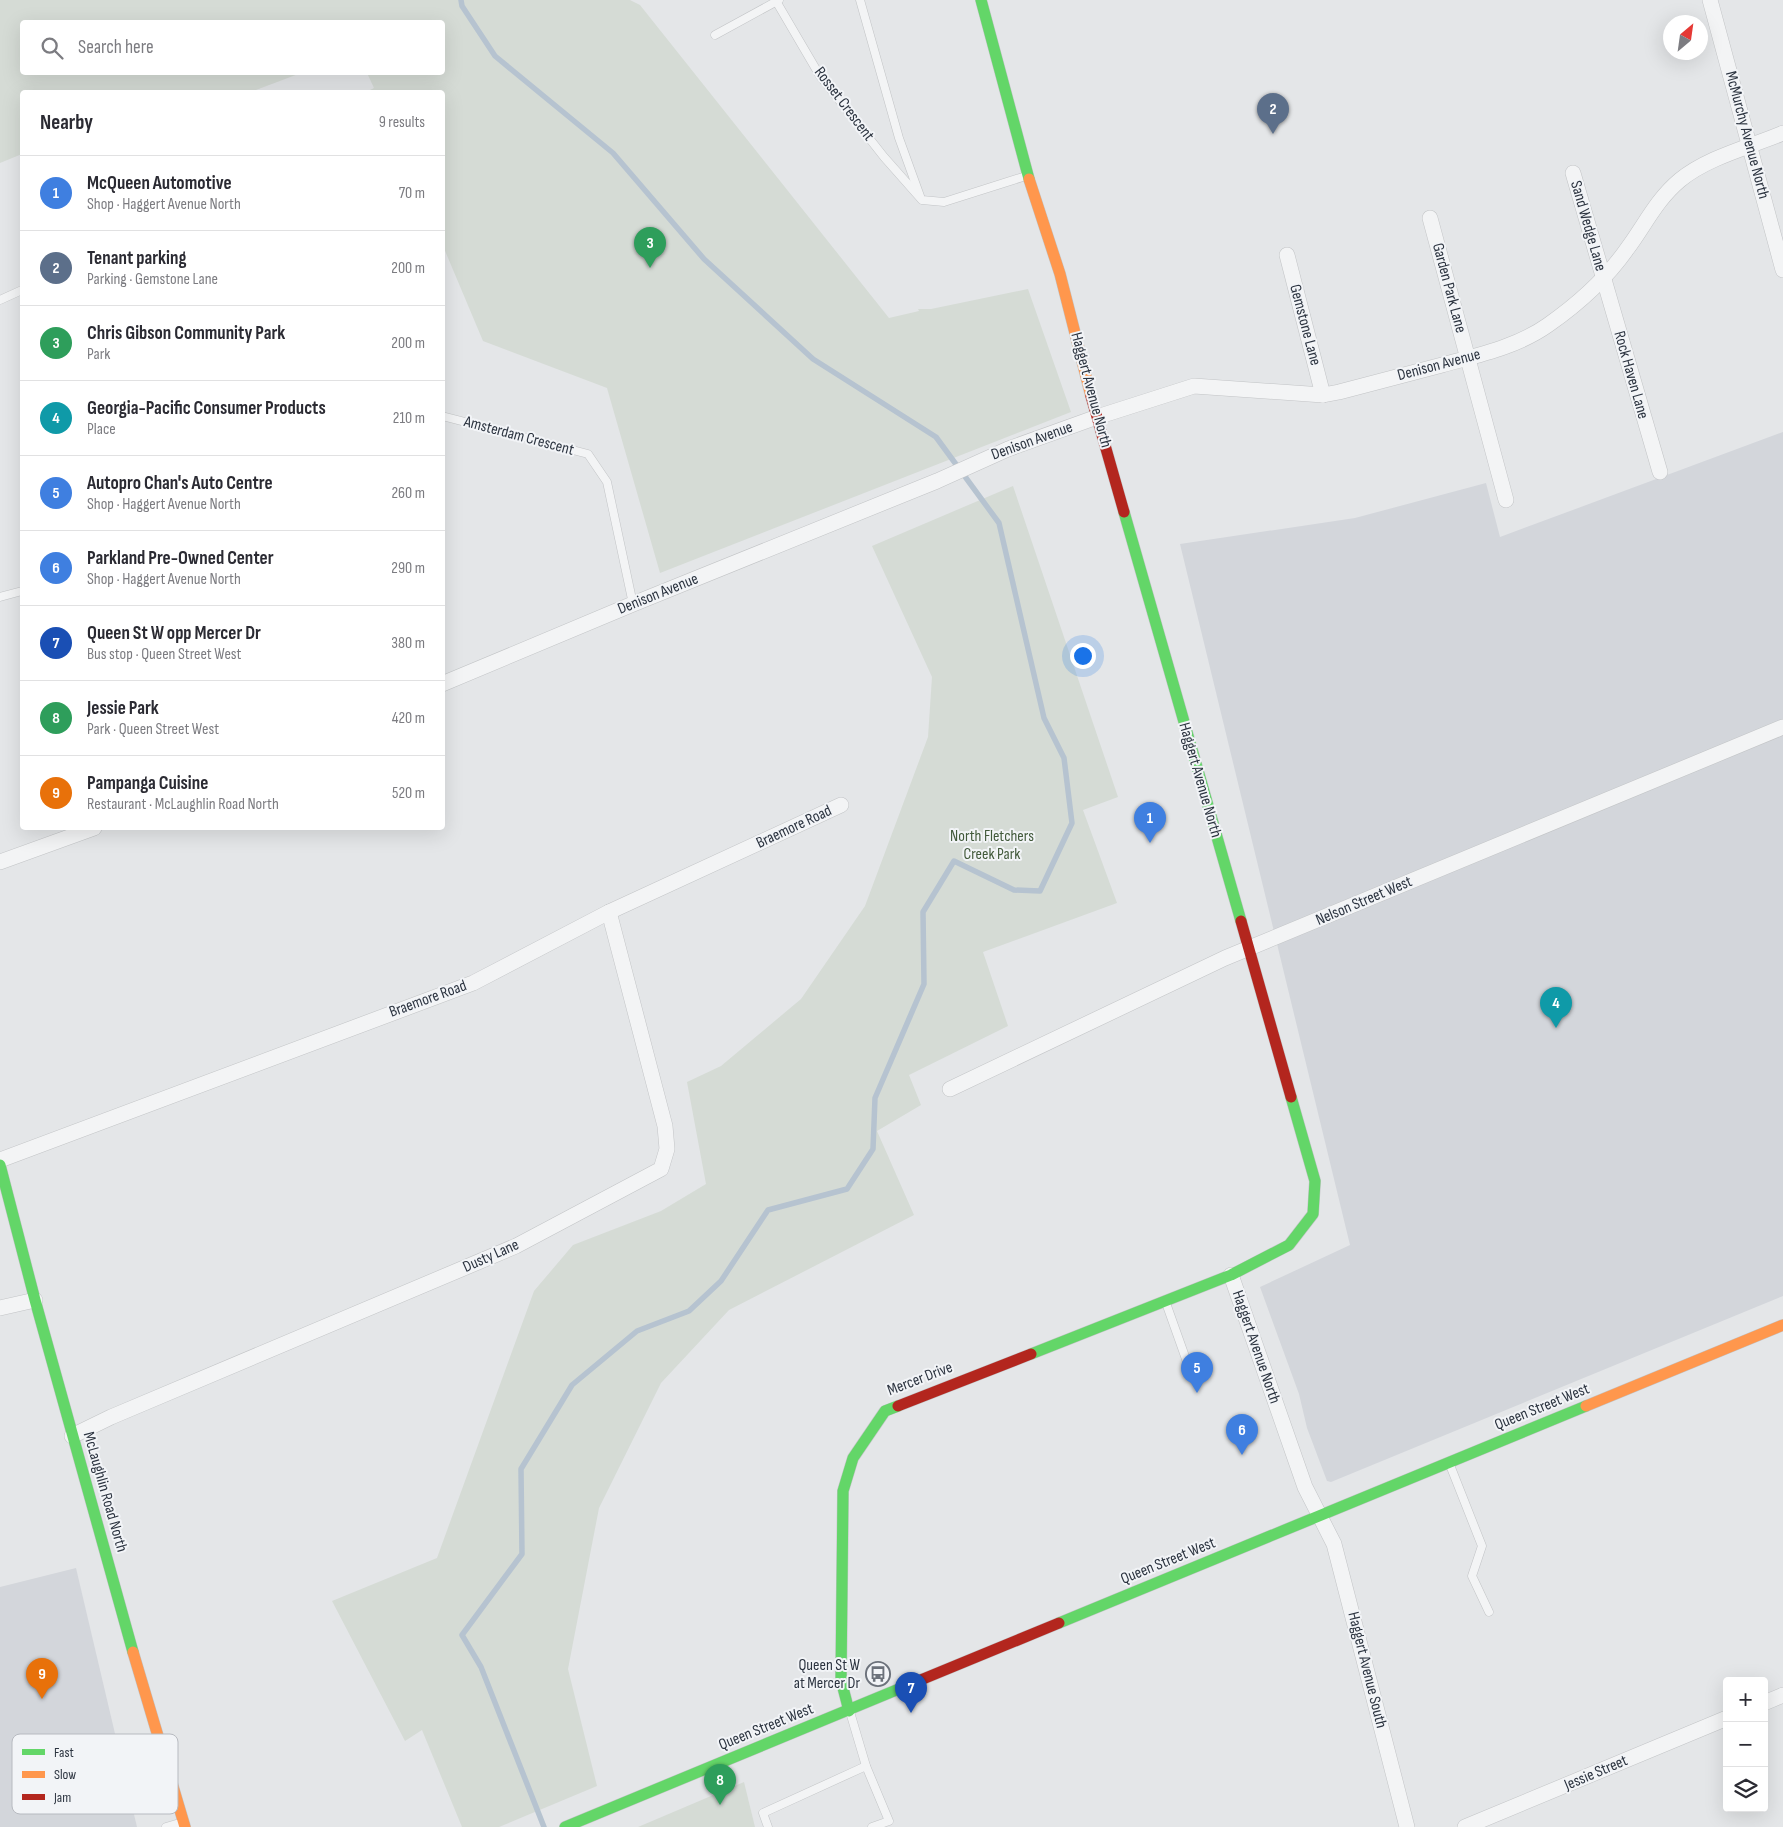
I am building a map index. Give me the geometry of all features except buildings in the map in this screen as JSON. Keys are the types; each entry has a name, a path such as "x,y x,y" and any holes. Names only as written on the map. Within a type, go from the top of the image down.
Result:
{"street":[{"name":"Haggert Avenue North","path":"981,0 1028,175 1060,274 1097,417 1314,1181 1313,1214 1289,1245 1231,1275 1305,1487 1320,1516"},
{"name":"McMurchy Avenue North","path":"1710,0 1783,270"},
{"name":"Denison Avenue","path":"445,683 633,604 938,481 982,460 1097,417 1194,386 1323,395 1468,358 1513,344 1547,326 1580,300 1603,278 1627,250 1661,197 1681,179 1711,160 1750,147 1783,133"},
{"name":"Sand Wedge Lane","path":"1572,173 1603,278"},
{"name":"Garden Park Lane","path":"1430,218 1506,500"},
{"name":"Gemstone Lane","path":"1286,255 1323,395"},
{"name":"Rock Haven Lane","path":"1603,278 1660,472"},
{"name":"Nelson Street West","path":"950,1089 1220,960 1783,727"},
{"name":"Braemore Road","path":"0,1160 473,982 549,945 608,912 841,805"},
{"path":"0,862 88,830"},
{"name":"Dusty Lane","path":"72,1436 111,1417 516,1246 661,1169 667,1149 665,1126 608,912"},
{"name":"McLaughlin Road North","path":"0,1164 72,1436 157,1734"},
{"name":"Mercer Drive","path":"849,1711 841,1680 843,1491 853,1458 885,1411 1231,1275"},
{"path":"0,1308 35,1300"},
{"name":"Queen Street West","path":"569,1825 1783,1325"},
{"name":"Haggert Avenue South","path":"1320,1516 1334,1544 1407,1827"},
{"path":"1768,1701 1783,1695"},
{"name":"Jessie Street","path":"1466,1827 1723,1720"},
{"name":"McLaughlin Road North","path":"178,1804 184,1824"}],"lane":[{"name":"Rosset Crescent","path":"860,0 899,138 922,200"},
{"name":"Rosset Crescent","path":"715,35 778,1 820,76 884,157 922,200"},
{"path":"922,200 944,202 1028,175"},
{"path":"0,300 20,291"},
{"name":"Amsterdam Crescent","path":"445,417 588,454 608,482 633,604"},
{"path":"0,597 20,592"},
{"path":"1165,1301 1192,1376"},
{"path":"1449,1463 1482,1546 1472,1576 1489,1612"},
{"path":"849,1711 866,1766 889,1821 872,1827"},
{"path":"768,1827 763,1813 866,1766"},
{"path":"166,1827 184,1824"}],"shaded area":[{"path":"1783,432 1783,1296 1331,1482 1327,1481 1307,1428 1299,1394 1260,1287 1350,1245 1180,544 1355,518 1486,483 1500,537"},
{"path":"76,1568 115,1734 12,1734 12,1814 134,1814 137,1827 0,1827 0,1587"}],"green space":[{"path":"0,0 630,0 640,5 889,318 919,311 918,309 931,309 1028,289 1071,412 660,573 607,388 483,341 445,251 445,90 370,90 374,88 368,75 445,75 445,20 20,20 20,75 296,75 256,90 20,90 20,155 0,163"},
{"name":"North Fletchers Creek Park","path":"1013,486 1118,797 1083,810 1117,903 983,952 1008,1026 909,1075 921,1105 877,1131 914,1215 729,1310 661,1383 599,1508 568,1669 597,1786 499,1827 462,1827 422,1730 405,1741 332,1601 437,1558 534,1291 573,1245 661,1211 706,1184 687,1082 721,1066 801,999 865,906 928,737 932,677 872,546"},
{"path":"744,1782 755,1827 638,1827"}],"waterway":[{"path":"461,0 462,6 495,56 613,153 704,259 813,359 936,437 999,523 1044,718 1064,758 1072,823 1040,891 1014,890 954,861 923,912 924,984 875,1098 873,1149 847,1189 768,1210 721,1281 689,1311 637,1331 572,1385 521,1469 522,1554 462,1635 481,1667 544,1827"}],"traffic: fast":[{"path":"981,0 1029,179"},
{"path":"1124,512 1241,921"},
{"path":"1031,1354 1231,1275 1289,1245 1313,1214 1315,1181 1291,1097"},
{"path":"0,1165 35,1300 133,1652"},
{"path":"849,1711 841,1680 843,1491 853,1458 885,1411 898,1406"},
{"path":"1059,1623 1586,1406"},
{"path":"565,1827 906,1686"}],"traffic: slow":[{"path":"1029,179 1060,274 1091,396"},
{"path":"1586,1406 1783,1325"},
{"path":"133,1652 157,1734"},
{"path":"178,1803 185,1827"}],"traffic: jam":[{"path":"1091,396 1124,512"},
{"path":"1241,921 1291,1097"},
{"path":"898,1406 1031,1354"},
{"path":"906,1686 1059,1623"}],"place":[{"name":"Tenant parking","path":"1273,134"},
{"name":"Chris Gibson Community Park","path":"650,268"},
{"name":"McQueen Automotive","path":"1150,843"},
{"name":"Georgia-Pacific Consumer Products","path":"1556,1028"},
{"name":"Autopro Chan's Auto Centre","path":"1197,1393"},
{"name":"Parkland Pre-Owned Center","path":"1242,1455"},
{"name":"Queen St W at Mercer Dr","path":"878,1674"},
{"name":"Pampanga Cuisine","path":"42,1699"},
{"name":"Queen St W opp Mercer Dr","path":"911,1713"},
{"name":"Jessie Park","path":"720,1805"}]}
